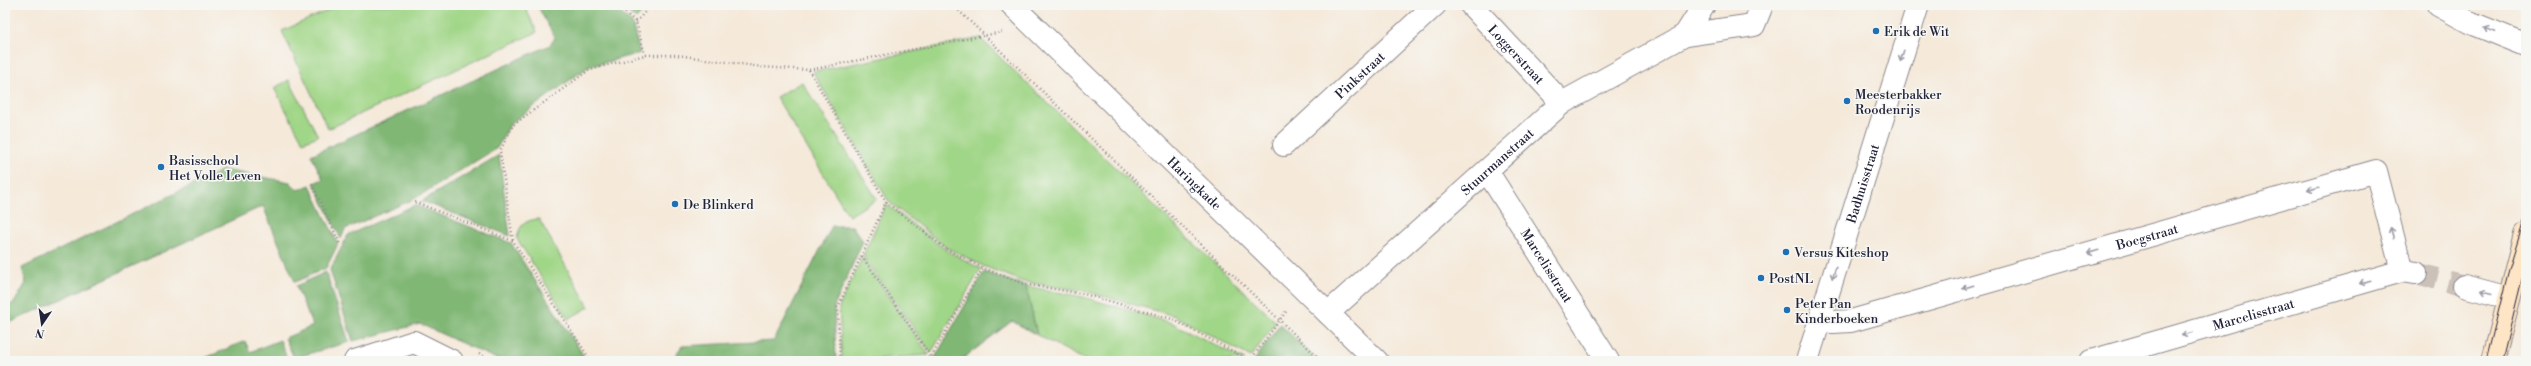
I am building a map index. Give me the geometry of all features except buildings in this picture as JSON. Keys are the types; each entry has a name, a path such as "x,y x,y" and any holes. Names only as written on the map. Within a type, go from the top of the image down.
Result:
{"main road":[{"path":"2493,361 2526,234"}],"street":[{"name":"Haringkade","path":"1012,5 1377,361"},
{"name":"Pinkstraat","path":"1284,145 1435,5"},
{"name":"Loggerstraat","path":"1471,5 1562,104"},
{"name":"Stuurmanstraat","path":"1685,35 1704,5"},
{"name":"Stuurmanstraat","path":"1328,313 1562,104 1685,35 1754,25 1762,5"},
{"name":"Badhuisstraat","path":"1807,361 1918,5"},
{"path":"2438,5 2441,9 2469,22 2526,45"},
{"name":"Marcelisstraat","path":"1487,171 1608,361"},
{"name":"Boegstraat","path":"1819,320 1833,322 1851,321 2376,171 2409,272"},
{"name":"Marcelisstraat","path":"2091,361 2409,272"},
{"path":"2464,286 2509,298"},
{"path":"355,361 414,342 452,361"}],"path":[{"path":"283,5 305,10"},
{"path":"616,5 636,22 645,55"},
{"path":"636,22 651,5"},
{"path":"953,5 1322,361"},
{"path":"591,361 513,241 500,151 513,125 589,70 645,55 677,55 762,67 809,70 1034,26"},
{"path":"809,70 886,202 946,249 983,268 1024,284 1084,294 1172,319 1251,361 1303,289"},
{"path":"312,184 340,244"},
{"path":"415,202 513,241"},
{"path":"840,361 838,307 886,202"},
{"path":"862,256 931,357"},
{"path":"931,357 983,268"},
{"path":"880,361 931,357"}],"green space":[{"path":"340,5 524,5 537,32 328,129 282,31"},
{"path":"537,5 611,5 632,23 640,53 588,67 511,123 497,148 414,199 345,229 341,239 314,183 323,179 311,155 550,45 555,38"},
{"path":"620,5 649,5 636,19"},
{"path":"980,38 1276,322 1251,357 1175,316 1085,291 1024,282 983,266 946,247 889,202 813,72"},
{"path":"289,80 318,136 303,142 274,88"},
{"path":"802,82 877,199 849,216 776,97"},
{"path":"499,155 510,236 422,201"},
{"path":"223,170 290,182 298,190 310,185 338,244 326,268 295,282 263,206 5,325 5,307 14,303 26,283 22,268"},
{"path":"886,204 946,250 981,269 931,353 863,256"},
{"path":"415,205 511,243 587,361 501,361 420,324 353,341 330,270 348,235"},
{"path":"539,219 589,307 568,319 517,239 519,230 526,222"},
{"path":"832,226 852,226 863,241 834,307 836,360 671,361 682,346 774,341"},
{"path":"862,258 929,355 842,361 839,307"},
{"path":"326,272 349,342 294,358 285,338 313,326 296,286"},
{"path":"984,272 1026,286 1037,335 1012,321 960,361 933,361"},
{"path":"1026,286 1083,297 1172,323 1245,360 1087,361 1037,335"},
{"path":"1280,324 1318,361 1254,361"},
{"path":"280,340 287,359 284,361 198,361 245,341 250,352"}],"tunnel":[{"path":"2416,273 2464,286"}],"tram line":[{"path":"2486,361 2508,273 2526,214"},
{"path":"2502,361 2526,263"}],"place":[{"name":"Erik de Wit","path":"1876,31"},
{"name":"Meesterbakker Roodenrijs","path":"1847,101"},
{"name":"Basisschool Het Volle Leven","path":"161,167"},
{"name":"De Blinkerd","path":"675,204"},
{"name":"Versus Kiteshop","path":"1786,252"},
{"name":"PostNL","path":"1761,278"},
{"name":"Peter Pan Kinderboeken","path":"1787,310"}]}
